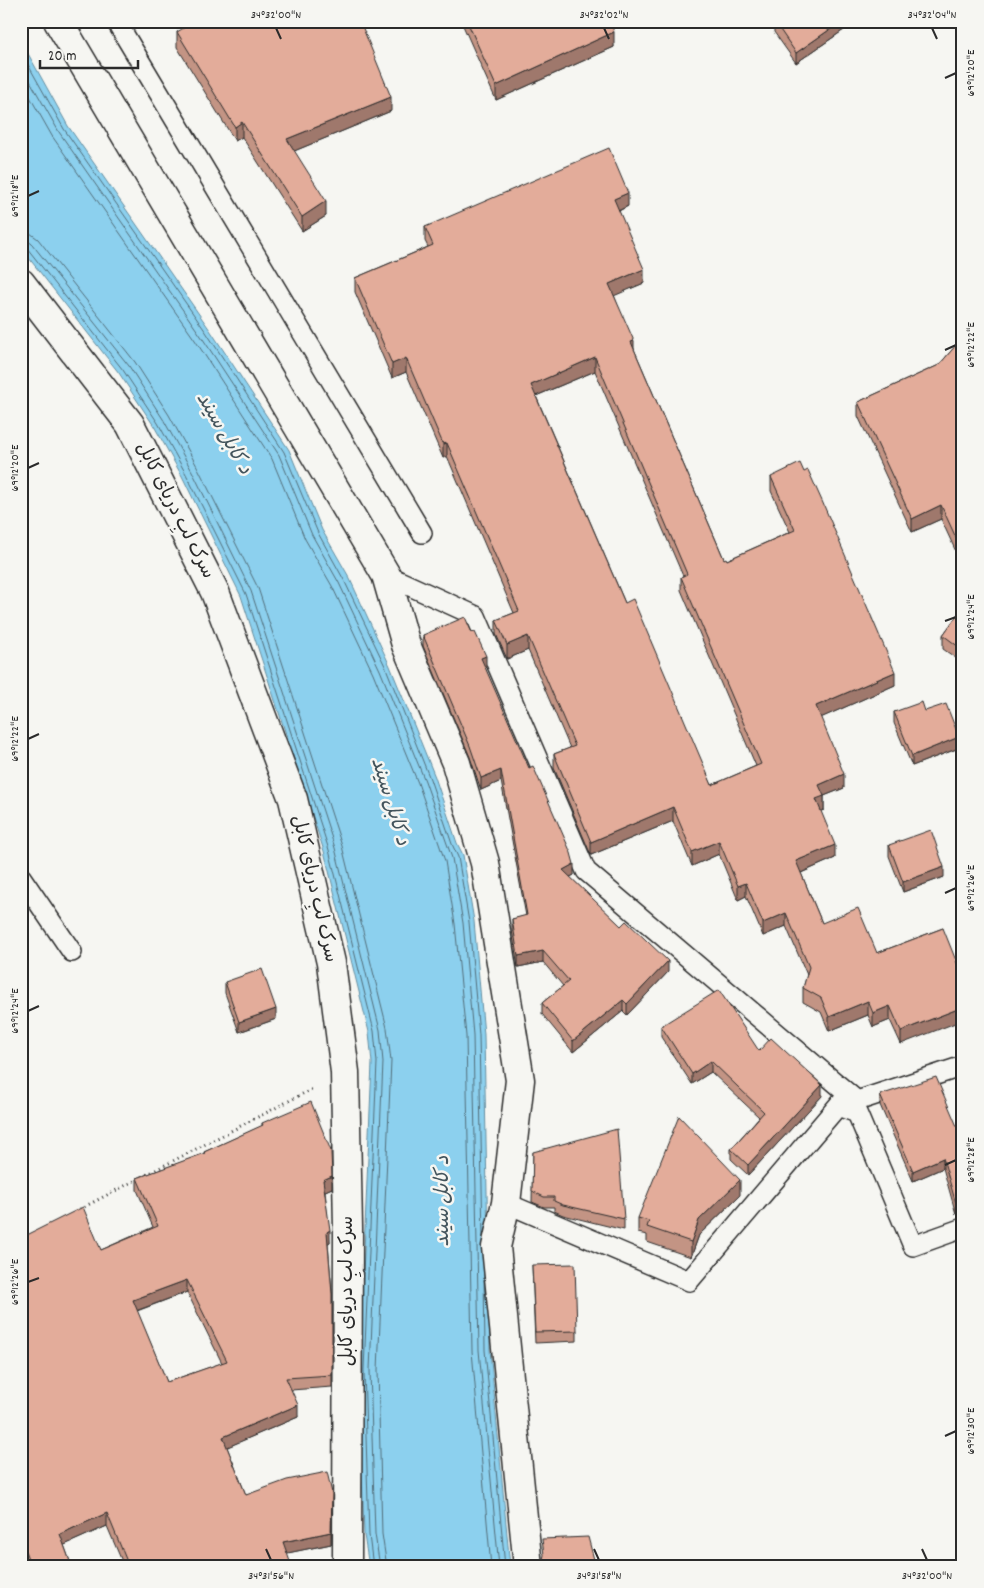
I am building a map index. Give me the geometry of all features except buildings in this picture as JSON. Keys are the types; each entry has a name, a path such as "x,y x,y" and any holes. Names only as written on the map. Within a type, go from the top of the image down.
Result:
{"street":[{"path":"58,21 386,575 406,645 456,763 485,863 520,1080 506,1203 496,1247 528,1567"},
{"name":"سرک لبِ دریای کابل","path":"21,283 130,424 215,592 293,799 331,963 345,1072 348,1228 348,1567"}],"lane":[{"path":"116,21 422,533"},
{"path":"386,575 476,616 586,871 857,1113 913,1246 963,1228"},
{"path":"21,877 72,952"},
{"path":"843,1100 857,1101 963,1066"},
{"path":"506,1203 689,1281 843,1100"}],"path":[{"path":"74,1212 345,1072"}],"water":[{"name":"د کابل سيند","path":"21,41 68,126 210,330 289,450 322,530 349,577 390,666 435,777 457,843 463,855 474,921 484,1035 490,1350 510,1567 369,1567 364,1535 359,1370 372,1063 369,1032 324,851 241,596 182,476 154,426 119,373 21,248"}]}
